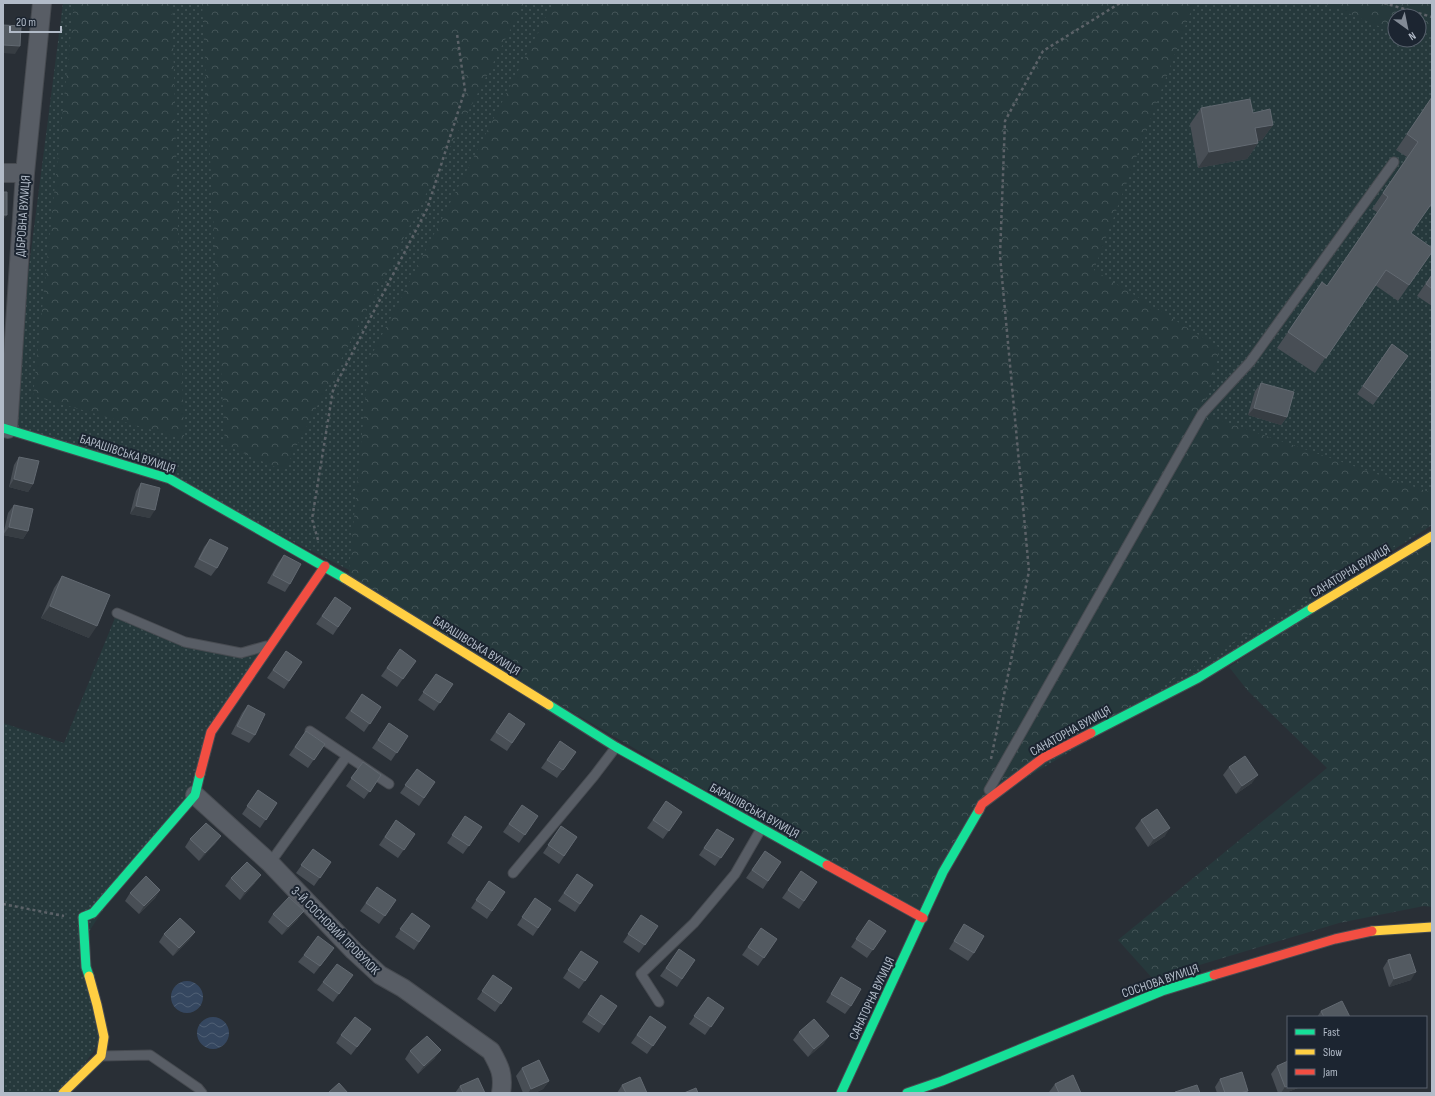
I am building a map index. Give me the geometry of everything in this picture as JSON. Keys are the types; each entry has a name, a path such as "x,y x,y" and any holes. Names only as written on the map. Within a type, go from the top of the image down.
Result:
{"street":[{"name":"ДІБРОВНА ВУЛИЦЯ","path":"5,429 25,173 42,3"},
{"path":"3,173 25,173"},
{"name":"БАРАШІВСЬКА ВУЛИЦЯ","path":"5,429 170,479 325,566 616,746 761,829 923,918"},
{"name":"САНАТОРНА ВУЛИЦЯ","path":"841,1093 943,872 982,804 1043,758 1198,678 1360,578 1432,536"},
{"path":"63,1093 101,1056 104,1037 98,1005 86,967 83,917 93,913 195,795 211,732 325,566"},
{"name":"3-Й СОСНОВИЙ ПРОВУЛОК","path":"195,795 270,863 354,951 380,974 403,988 491,1051 499,1065 502,1075 501,1093"},
{"name":"СОСНОВА ВУЛИЦЯ","path":"907,1093 943,1087 1162,991 1335,939 1372,931 1432,927"}],"lane":[{"path":"982,804 1202,414 1250,362 1394,162"},
{"path":"117,613 185,642 242,653 272,644"},
{"path":"310,732 388,784"},
{"path":"513,873 594,776 616,746"},
{"path":"270,863 347,756"},
{"path":"659,1002 641,974 694,923 735,874 761,829"},
{"path":"101,1056 150,1056 198,1088 202,1093"}],"path":[{"path":"990,765 1029,571 1000,256 1005,121 1042,51 1120,3"},
{"path":"1384,3 1432,17"},
{"path":"325,566 312,519 334,390 427,209 465,90 457,34"},
{"path":"3,904 69,916 83,917"}],"green space":[{"path":"63,3 1432,3 1432,525 1219,663 982,804 943,872 170,479 8,429"},
{"path":"74,3 172,3 184,439 33,396"},
{"path":"202,3 524,3 284,471 225,445"},
{"path":"553,3 1194,3 1094,270 1220,348 1202,414 1432,493 1432,523 1043,758 982,804 923,918 348,580 369,360"},
{"path":"1324,3 1432,3 1432,30 1427,33 1427,8 1387,8 1387,30"},
{"path":"1432,533 1432,907 1424,906 1339,923 1153,979 1118,940 1327,768 1248,691 1229,667"},
{"path":"117,613 185,642 241,653 272,645 211,732 195,795 130,869 84,939 104,1037 63,1093 3,1093 3,723 64,743"}],"water":[{"path":"184,981 190,981 200,988 203,997 202,1003 196,1010 190,1013 184,1013 174,1006 171,1000 171,994 178,984"},
{"path":"210,1017 216,1017 226,1024 229,1033 228,1039 222,1046 216,1049 210,1049 200,1042 197,1036 197,1030 204,1020"}],"building":[{"path":"3,25 21,26 20,46 3,45"},
{"path":"1432,97 1432,203 1411,233 1432,248 1432,252 1409,285 1386,270 1326,358 1288,332 1322,282 1327,286 1388,197 1383,193 1418,142 1407,134"},
{"path":"1250,99 1253,113 1270,109 1273,125 1255,128 1258,143 1209,152 1201,108"},
{"path":"3,192 7,192 7,215 3,215"},
{"path":"1432,275 1432,289 1426,284"},
{"path":"1392,344 1408,356 1378,397 1363,386"},
{"path":"1261,383 1294,392 1287,417 1254,408"},
{"path":"19,457 39,461 33,484 14,479"},
{"path":"141,483 160,488 155,510 136,506"},
{"path":"14,505 33,509 28,531 9,527"},
{"path":"210,539 228,548 217,568 199,559"},
{"path":"284,555 301,564 290,584 273,575"},
{"path":"62,576 110,595 97,626 50,606"},
{"path":"335,597 351,608 338,627 322,616"},
{"path":"400,649 416,661 403,679 387,668"},
{"path":"286,651 302,662 289,681 273,670"},
{"path":"436,674 453,684 440,703 423,692"},
{"path":"362,694 381,707 370,724 351,711"},
{"path":"248,705 265,714 255,735 237,726"},
{"path":"509,713 525,724 512,743 496,732"},
{"path":"389,723 408,736 397,753 378,740"},
{"path":"306,731 325,744 314,760 295,747"},
{"path":"560,741 576,752 563,770 547,760"},
{"path":"1245,756 1258,775 1242,786 1229,767"},
{"path":"363,762 381,775 370,792 351,778"},
{"path":"417,769 435,782 424,798 405,785"},
{"path":"258,790 277,803 266,820 247,806"},
{"path":"666,801 682,812 669,831 653,820"},
{"path":"522,805 538,816 525,835 509,824"},
{"path":"1157,809 1170,828 1154,839 1141,820"},
{"path":"465,816 482,827 469,846 452,835"},
{"path":"396,820 415,834 404,850 385,837"},
{"path":"206,823 221,836 205,853 190,839"},
{"path":"561,826 577,837 564,856 548,845"},
{"path":"717,829 734,839 721,858 704,848"},
{"path":"313,849 331,862 320,878 301,865"},
{"path":"765,851 781,862 768,881 752,870"},
{"path":"247,862 261,875 245,892 231,878"},
{"path":"801,871 817,882 804,901 788,890"},
{"path":"577,874 593,885 580,904 564,893"},
{"path":"146,876 160,890 144,906 130,893"},
{"path":"489,881 505,892 492,911 476,900"},
{"path":"377,887 396,900 385,916 366,903"},
{"path":"289,897 304,911 288,927 273,914"},
{"path":"535,898 551,909 538,928 522,917"},
{"path":"412,913 430,926 419,942 400,929"},
{"path":"641,915 658,926 645,945 628,934"},
{"path":"180,918 195,932 179,948 164,934"},
{"path":"869,920 886,931 873,950 856,939"},
{"path":"964,924 984,936 974,953 954,941"},
{"path":"761,928 777,939 764,958 748,947"},
{"path":"318,936 334,948 320,966 304,955"},
{"path":"679,949 695,960 682,979 666,968"},
{"path":"581,951 598,962 585,981 568,970"},
{"path":"1410,954 1416,972 1394,979 1388,960"},
{"path":"337,964 353,975 339,994 323,982"},
{"path":"493,975 512,988 501,1004 482,991"},
{"path":"841,977 861,989 851,1006 831,994"},
{"path":"601,995 617,1006 604,1025 588,1014"},
{"path":"708,997 724,1008 711,1027 694,1016"},
{"path":"1342,1001 1350,1016 1324,1016 1321,1011"},
{"path":"650,1016 666,1027 653,1046 637,1035"},
{"path":"355,1017 371,1029 357,1047 341,1035"},
{"path":"814,1019 829,1036 814,1049 799,1032"},
{"path":"427,1036 441,1050 424,1066 410,1051"},
{"path":"539,1060 549,1081 531,1089 522,1068"},
{"path":"1287,1061 1287,1086 1285,1087 1277,1066"},
{"path":"1242,1072 1248,1091 1240,1093 1225,1093 1220,1079"},
{"path":"1073,1075 1081,1093 1059,1093 1055,1084"},
{"path":"640,1077 647,1093 626,1093 622,1085"},
{"path":"478,1078 485,1093 463,1093 460,1086"},
{"path":"339,1083 348,1093 328,1093"},
{"path":"1197,1085 1200,1093 1175,1093 1175,1092"},
{"path":"696,1088 698,1093 684,1093"}],"traffic: fast":[{"path":"3,428 170,479 344,578"},
{"path":"1091,733 1198,678 1312,608"},
{"path":"549,705 616,747 827,865"},
{"path":"89,976 86,967 83,917 93,913 195,795 200,774"},
{"path":"841,1093 943,872 979,810"},
{"path":"907,1093 942,1081 1162,991 1214,975"}],"traffic: slow":[{"path":"1312,608 1432,536"},
{"path":"344,578 549,705"},
{"path":"1372,931 1432,927"},
{"path":"63,1093 101,1056 104,1037 89,976"}],"traffic: jam":[{"path":"200,774 211,732 325,566"},
{"path":"979,810 982,804 1043,758 1091,733"},
{"path":"827,865 923,918"},
{"path":"1214,975 1335,939 1372,931"}]}
